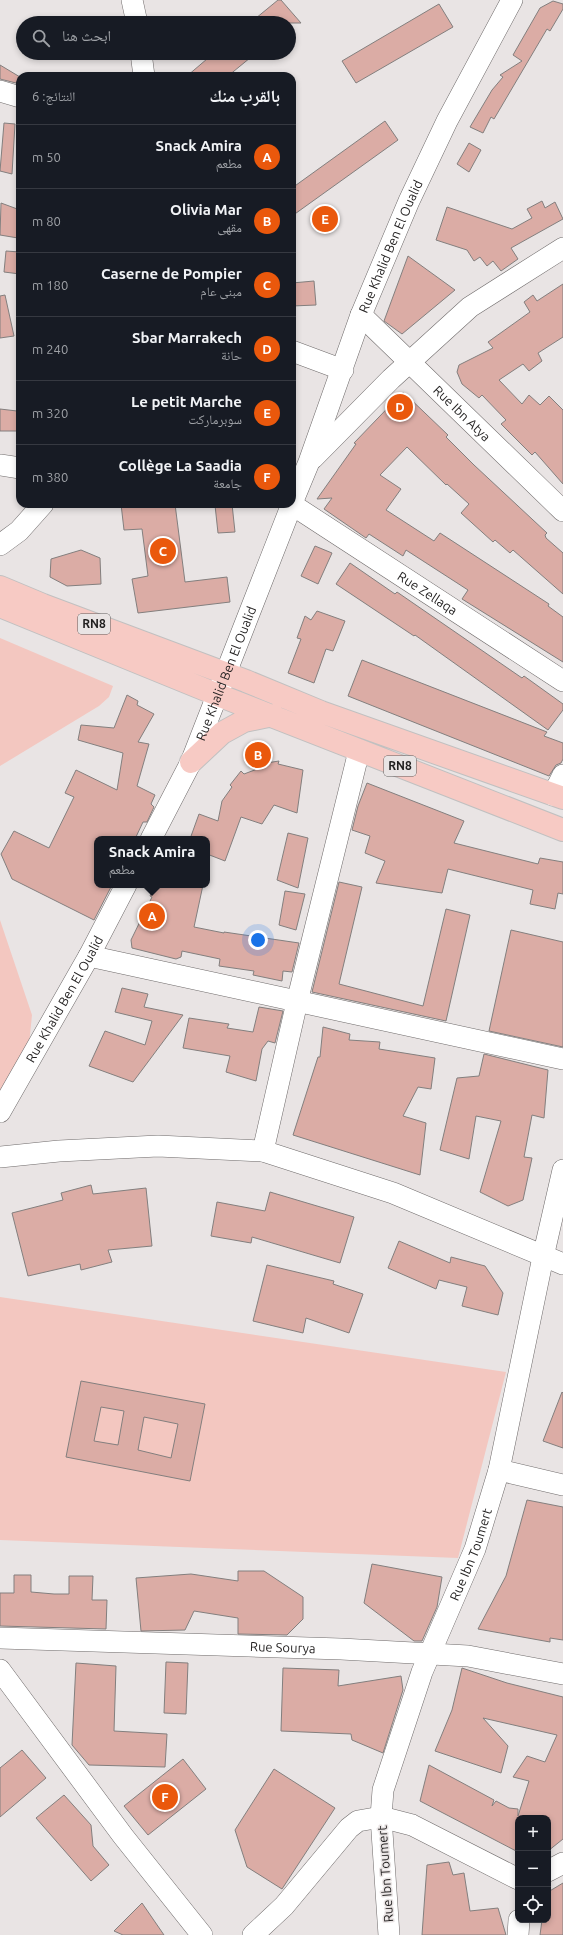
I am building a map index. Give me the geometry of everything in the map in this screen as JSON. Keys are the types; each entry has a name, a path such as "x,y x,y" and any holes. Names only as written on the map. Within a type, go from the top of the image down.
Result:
{"main road":[{"name":"RN8","path":"0,587 336,718 558,796"},
{"name":"RN8","path":"0,606 218,695 273,715 360,751 563,830"},
{"path":"191,762 222,733 244,722 273,715"}],"street":[{"path":"132,0 135,16"},
{"name":"Rue Khalid Ben El Oualid","path":"296,494 343,370 361,315 409,201 447,120 512,0"},
{"path":"142,60 143,72"},
{"path":"0,91 16,96"},
{"path":"309,462 409,362 470,307 563,248"},
{"name":"Rue Ibn Atya","path":"361,315 563,511"},
{"path":"296,352 343,370"},
{"path":"0,465 16,467"},
{"name":"Rue Zellaqa","path":"296,507 563,681"},
{"path":"0,545 24,527 40,508"},
{"name":"Rue Khalid Ben El Oualid","path":"153,836 191,762 290,508"},
{"path":"263,1151 297,1002 360,751"},
{"path":"558,796 563,775"},
{"name":"Rue Khalid Ben El Oualid","path":"0,1112 89,956 124,888"},
{"path":"89,956 563,1059"},
{"path":"0,1157 59,1151 158,1146 263,1151 393,1193 543,1257 563,1264"},
{"name":"Rue Ibn Toumert","path":"389,1935 381,1816 383,1790 429,1654 475,1549 499,1470 543,1257 563,1170"},
{"path":"499,1470 563,1485"},
{"name":"Rue Sourya","path":"0,1638 468,1656 563,1674"},
{"path":"0,1670 123,1836 202,1935"},
{"path":"253,1935 284,1906 348,1828 358,1821 381,1816 412,1825 515,1877"},
{"path":"551,1870 563,1862"},
{"path":"518,1935 519,1923"}],"shaded area":[{"path":"0,638 113,686 109,697 99,706 0,766"},
{"path":"0,920 32,1015 29,1045 0,1093"},
{"path":"0,1297 506,1372 458,1558 0,1540"}],"building":[{"path":"278,0 281,0 295,16 259,16"},
{"path":"553,1 563,4 563,9 550,31 547,29 494,119 491,117 483,133 470,127 492,90 503,77 500,75 522,61 513,55 540,8"},
{"path":"439,4 453,27 356,83 342,61"},
{"path":"296,17 301,23 296,23"},
{"path":"206,60 247,60 233,72 192,72"},
{"path":"0,65 16,75 16,83 0,79"},
{"path":"385,121 398,140 296,213 296,185"},
{"path":"4,123 15,124 12,174 0,171"},
{"path":"469,143 481,150 469,172 457,164"},
{"path":"542,201 545,208 555,202 563,219 511,248 518,259 501,271 493,261 487,266 480,257 474,261 467,250 436,240 447,207 512,229 532,218 527,209"},
{"path":"1,203 16,209 16,238 0,235"},
{"path":"6,251 16,252 16,274 4,272"},
{"path":"408,256 455,290 402,334 384,321"},
{"path":"314,281 316,305 296,306 296,283"},
{"path":"563,284 563,337 538,353 542,361 529,371 523,364 499,380 522,404 529,395 540,405 549,396 563,410 563,484 535,452 532,455 501,424 506,420 482,395 479,398 462,384 457,372 459,365 493,348 488,342 530,312 524,302 533,295 537,301"},
{"path":"5,295 14,336 0,338 0,296"},
{"path":"403,392 448,435 446,437 474,465 547,533 545,535 546,538 563,553 563,594 513,550 510,553 495,540 493,542 461,513 469,504 447,484 446,485 407,447 380,475 401,489 386,510 434,541 440,533 549,604 548,606 563,617 563,662 462,599 468,590 406,550 403,556 369,534 366,538 324,509 332,498 317,499 356,444 354,443"},
{"path":"0,409 16,411 16,431 0,431"},
{"path":"121,508 176,508 185,582 227,577 230,602 138,613 132,579 148,576 142,529 124,530"},
{"path":"215,508 232,508 235,532 218,533"},
{"path":"315,546 332,553 318,584 301,576"},
{"path":"81,550 100,558 101,584 67,586 50,577 51,559"},
{"path":"350,563 395,594 397,592 522,678 524,676 563,704 563,710 548,730 415,635 414,636 336,584"},
{"path":"317,611 345,621 333,651 326,649 314,683 288,673 301,639 297,638 305,616 311,620"},
{"path":"362,660 547,732 544,736 563,743 563,759 561,763 556,765 549,776 348,696"},
{"path":"127,695 138,701 137,705 154,714 138,742 149,744 137,786 155,795 151,804 154,807 147,822 143,822 136,836 94,836 94,888 110,888 94,920 12,879 1,854 14,831 49,848 74,797 65,793 76,770 117,790 123,753 78,740 81,725 114,728"},
{"path":"279,761 278,764 303,770 297,813 274,805 262,824 241,817 225,861 210,855 210,836 191,836 199,814 218,821 222,801 232,787 230,785 241,771 244,774 260,768 260,764"},
{"path":"367,783 464,821 454,843 538,864 540,858 563,862 563,894 558,893 555,909 530,904 533,890 448,869 442,893 376,883 385,861 365,853 370,836 352,830 358,806"},
{"path":"288,833 308,838 298,888 277,880"},
{"path":"339,882 362,887 339,984 423,1006 446,909 470,915 446,1021 312,992"},
{"path":"154,888 202,888 194,927 224,933 299,943 292,972 283,971 282,981 253,975 254,971 219,966 220,959 182,951 181,957 176,959 132,948 131,940 152,897 150,896"},
{"path":"285,891 305,894 296,930 279,925"},
{"path":"511,930 563,942 563,1047 489,1031"},
{"path":"122,988 148,994 144,1007 183,1015 133,1082 89,1066 105,1031 145,1045 152,1021 115,1012"},
{"path":"259,1007 283,1011 275,1043 268,1041 262,1049 256,1081 226,1072 230,1056 183,1048 189,1018 229,1024 227,1028 253,1032"},
{"path":"323,1027 350,1034 349,1040 380,1042 379,1049 435,1058 431,1089 418,1087 403,1116 426,1123 420,1175 293,1135 318,1057 320,1057"},
{"path":"484,1054 548,1070 544,1118 532,1115 524,1157 532,1158 523,1200 508,1206 480,1192 501,1121 476,1116 469,1159 440,1150 457,1078 479,1076"},
{"path":"91,1185 93,1194 146,1188 152,1246 108,1250 112,1262 81,1270 80,1264 28,1276 12,1213 63,1200 61,1193"},
{"path":"270,1192 354,1217 340,1263 252,1237 251,1243 211,1236 217,1202 265,1211"},
{"path":"399,1241 450,1263 451,1257 485,1266 503,1293 498,1315 462,1306 467,1287 439,1280 436,1289 388,1268"},
{"path":"267,1265 334,1281 333,1284 363,1294 349,1333 306,1318 303,1333 253,1321"},
{"path":"81,1381 205,1404 190,1481 66,1457","holes":["101,1407 124,1411 118,1445 94,1441","144,1417 178,1424 171,1458 138,1450"]},
{"path":"562,1392 563,1393 563,1448 543,1441"},
{"path":"527,1500 563,1507 563,1640 550,1638 550,1642 478,1629 506,1576"},
{"path":"372,1564 442,1577 437,1607 422,1641 414,1641 364,1603"},
{"path":"238,1571 264,1571 303,1597 303,1619 287,1635 238,1634 238,1618 194,1611 185,1630 141,1631 136,1578 191,1574 238,1581"},
{"path":"14,1575 31,1575 31,1592 54,1594 69,1594 69,1576 93,1576 92,1600 107,1600 106,1629 0,1626 0,1593 14,1593"},
{"path":"166,1662 188,1663 186,1714 164,1713"},
{"path":"76,1663 116,1666 114,1731 167,1734 165,1767 89,1765 72,1745"},
{"path":"283,1668 339,1670 338,1686 401,1676 403,1690 383,1753 352,1740 351,1734 281,1731"},
{"path":"462,1668 507,1683 563,1697 563,1839 551,1849 551,1815 518,1815 529,1781 513,1777 527,1756 545,1762 557,1735 483,1718 508,1746 501,1773 435,1751 452,1710"},
{"path":"22,1750 46,1778 0,1817 0,1768"},
{"path":"183,1759 206,1789 148,1835 124,1806"},
{"path":"429,1765 494,1800 492,1806 496,1801 509,1808 518,1809 518,1815 515,1815 515,1850 420,1801"},
{"path":"274,1769 335,1808 282,1889 247,1867 235,1830"},
{"path":"64,1795 91,1825 93,1846 109,1865 91,1881 36,1818"},
{"path":"449,1862 453,1875 464,1873 470,1911 498,1908 506,1935 422,1935 427,1865"},
{"path":"563,1883 563,1935 540,1935 542,1923 551,1923 551,1890"},
{"path":"142,1903 164,1935 123,1935 114,1931"}],"place":[{"name":"Le petit Marche","path":"325,219"},
{"name":"Sbar Marrakech","path":"400,407"},
{"name":"Caserne de Pompier","path":"163,551"},
{"name":"Olivia Mar","path":"258,755"},
{"name":"Snack Amira","path":"152,916"},
{"name":"Collège La Saadia","path":"165,1797"}]}
